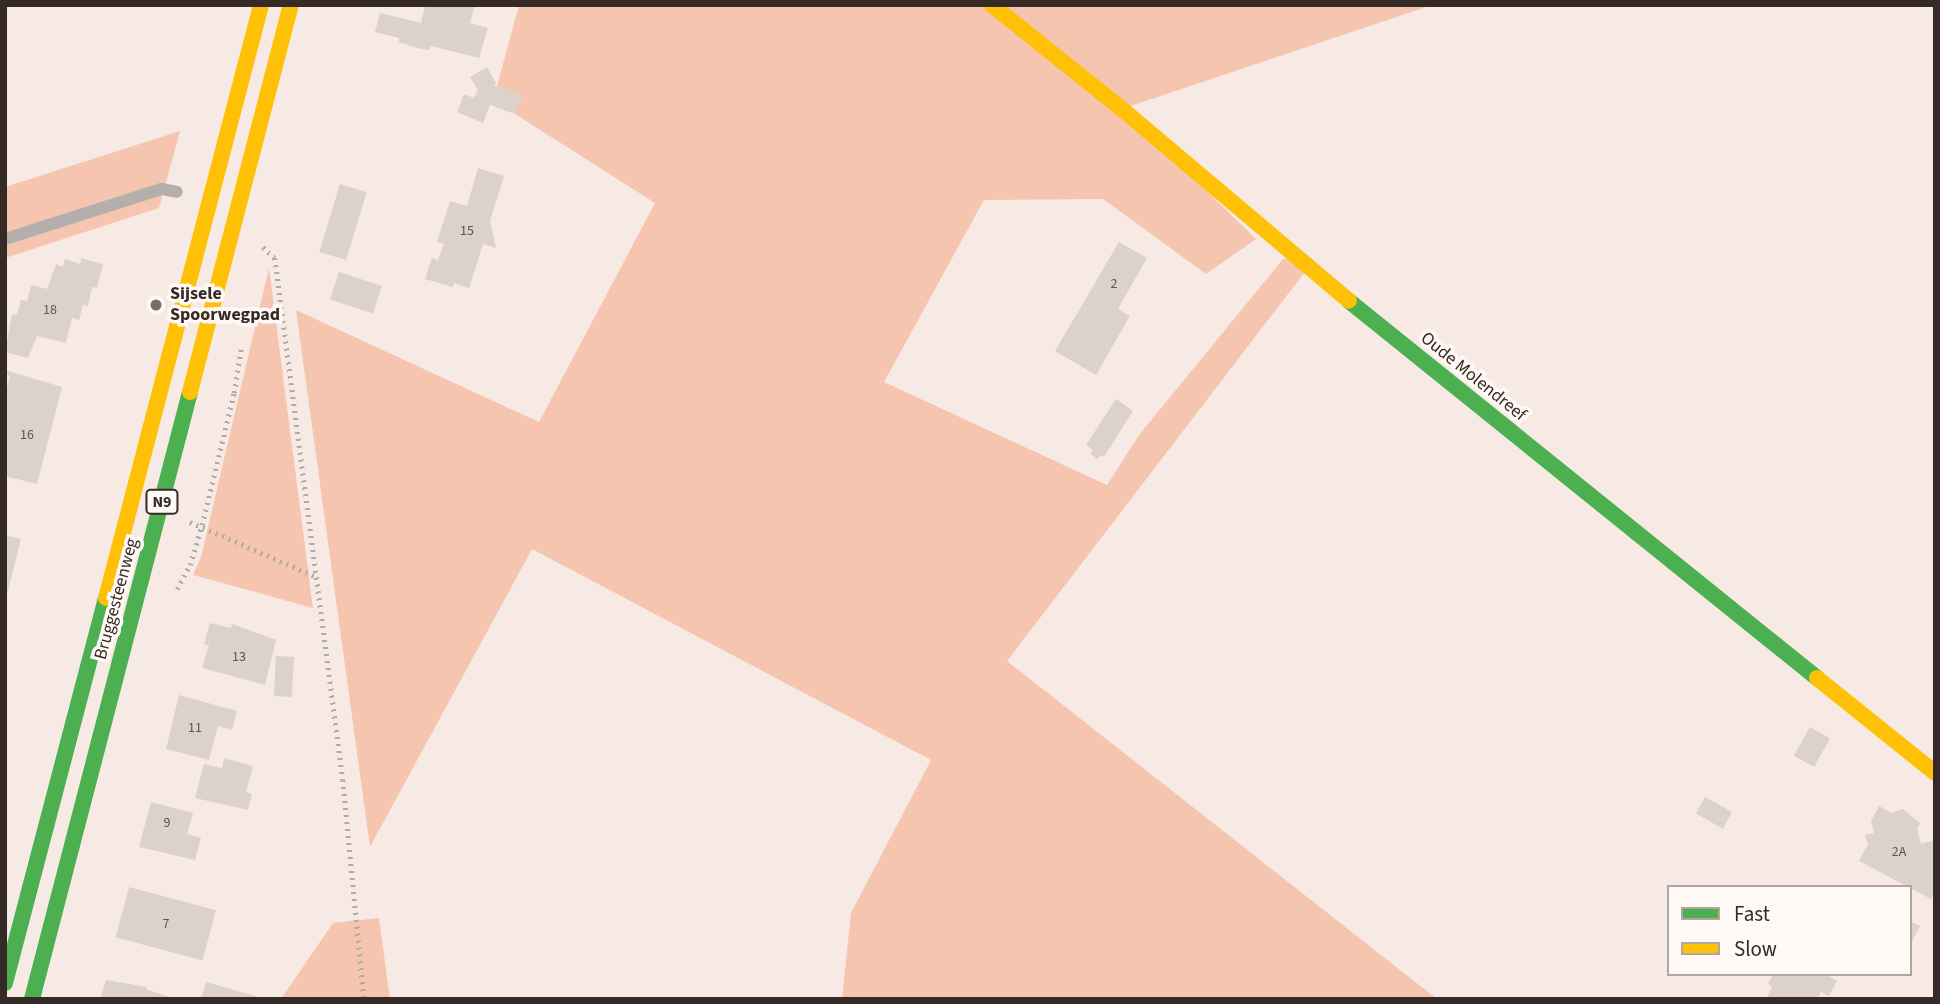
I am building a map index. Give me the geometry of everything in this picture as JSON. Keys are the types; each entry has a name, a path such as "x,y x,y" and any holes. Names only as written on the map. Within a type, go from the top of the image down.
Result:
{"main road":[{"name":"Bruggesteenweg","path":"5,983 261,5"},
{"name":"Bruggesteenweg","path":"32,999 291,5"},
{"name":"Oude Molendreef","path":"992,5 1122,109 1298,261 1935,773"}],"lane":[{"path":"5,239 162,189 177,192"}],"path":[{"path":"261,245 275,258 343,780 364,999"},
{"path":"202,525 317,578"}],"shaded area":[{"path":"519,5 1432,5 1122,109 1256,239 1206,274 1103,199 984,200 884,382 1107,485 1139,435 1283,259 1314,260 1007,661 1437,999 842,999 851,913 931,760 532,549 370,847 296,310 539,422 655,203 515,114 521,96 497,86"},
{"path":"180,131 159,208 5,258 5,187"},
{"path":"269,268 313,608 193,575 201,557"},
{"path":"379,918 390,999 281,999 333,923"}],"building":[{"path":"425,5 475,5 470,23 488,28 479,58 431,46 429,50 417,48 399,42 399,38 375,32 380,13 421,23"},
{"path":"487,67 496,83 494,85 522,96 515,114 490,105 483,123 457,112 464,94 474,98 478,90 470,77"},
{"path":"478,168 504,176 490,221 496,248 483,244 469,288 454,283 453,287 425,279 432,258 438,260 444,244 437,242 450,201 467,206"},
{"path":"340,184 367,192 346,260 319,252"},
{"path":"1119,242 1147,258 1118,309 1130,316 1096,375 1055,351"},
{"path":"81,258 103,264 97,288 92,287 88,306 83,305 79,320 72,318 66,343 37,336 28,358 5,352 12,314 17,315 21,300 27,301 31,285 47,289 56,264 63,267 65,259 80,264"},
{"path":"339,272 382,286 373,313 330,300"},
{"path":"5,370 62,387 37,484 5,476 5,395 10,376 5,374"},
{"path":"1116,399 1133,411 1104,457 1101,455 1098,459 1090,454 1093,450 1086,445"},
{"path":"5,535 21,539 6,599 5,599"},
{"path":"210,623 231,628 232,624 276,640 265,685 202,668 209,645 204,644"},
{"path":"276,656 294,657 292,697 274,696"},
{"path":"179,695 237,711 232,730 218,726 209,760 166,749"},
{"path":"1810,727 1830,738 1814,767 1794,756"},
{"path":"224,758 253,766 246,792 252,794 248,810 195,798 204,764 222,768"},
{"path":"1705,797 1732,812 1723,829 1696,814"},
{"path":"151,802 193,813 187,834 201,838 195,860 139,847"},
{"path":"1879,806 1892,813 1903,809 1920,823 1917,829 1921,844 1935,840 1935,892 1931,899 1912,889 1912,885 1904,885 1859,861 1868,844 1865,835 1874,833 1871,821"},
{"path":"129,887 216,910 202,961 116,937"},
{"path":"1912,922 1920,926 1912,941"},
{"path":"1772,976 1828,976 1837,981 1829,996 1821,992 1817,999 1766,999 1772,987 1768,984"},
{"path":"106,980 147,987 146,989 175,999 100,999"},
{"path":"206,982 262,998 262,999 201,999"}],"traffic: fast":[{"path":"1349,301 1817,678"},
{"path":"32,999 190,392"},
{"path":"5,983 106,598"}],"traffic: slow":[{"path":"106,598 261,5"},
{"path":"190,392 291,5"},
{"path":"992,5 1122,109 1349,301"},
{"path":"1817,678 1935,773"}],"place":[{"name":"Sijsele Spoorwegpad","path":"156,305"}]}
